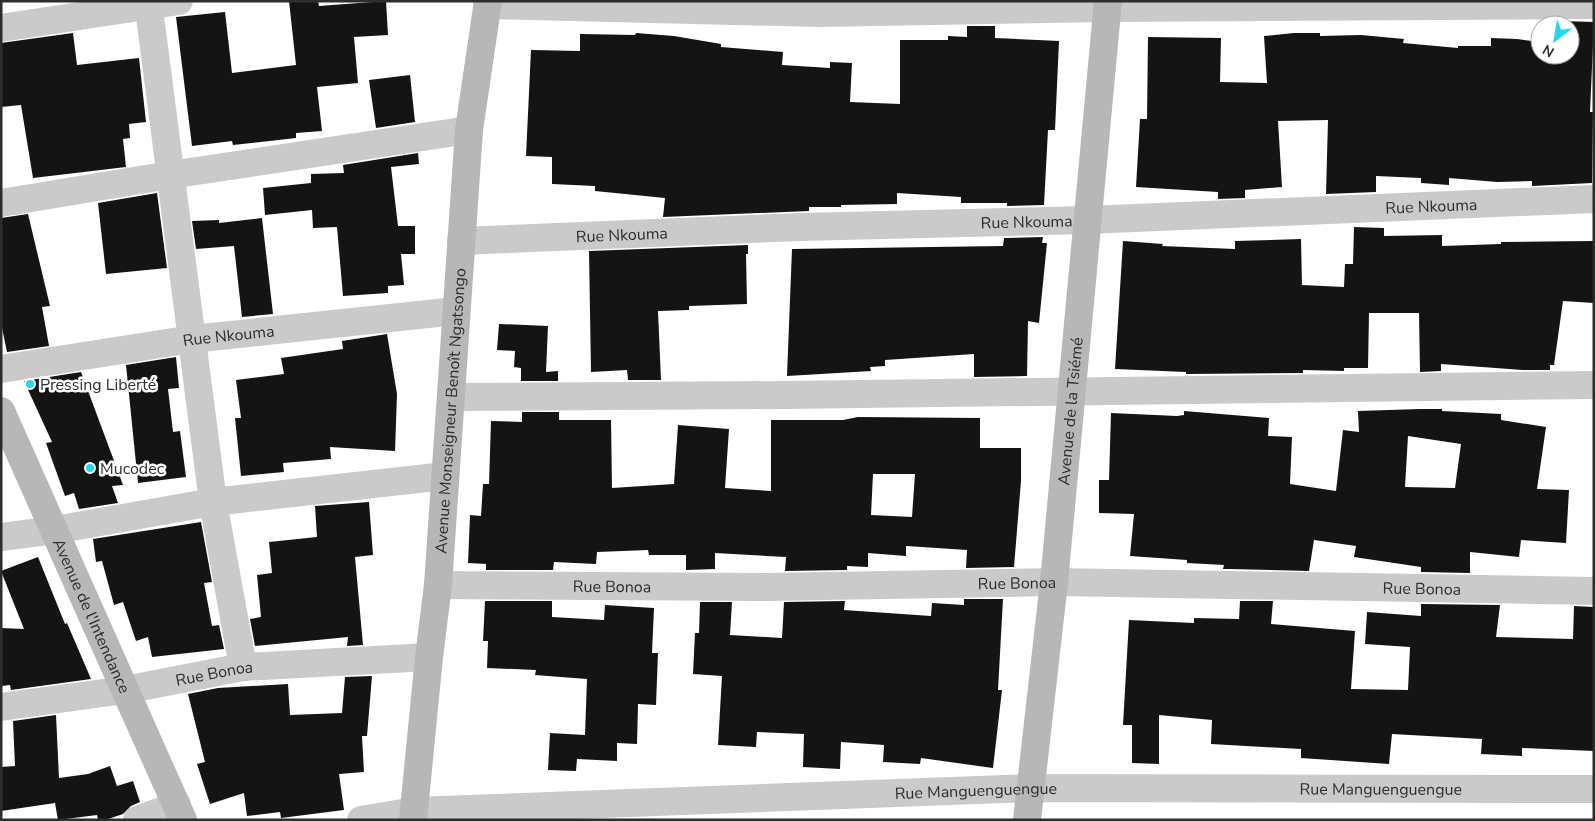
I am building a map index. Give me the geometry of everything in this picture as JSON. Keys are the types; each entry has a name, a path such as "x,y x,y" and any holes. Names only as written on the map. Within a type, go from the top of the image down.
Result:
{"street":[{"path":"1,28 148,3 179,1"},
{"path":"148,3 213,502 243,667"},
{"path":"488,3 820,13 1107,5 1594,5"},
{"name":"Avenue Monseigneur Benoît Ngatsongo","path":"414,815 438,585 469,130 488,3"},
{"name":"Avenue de la Tsiémé","path":"1027,820 1054,582 1107,5"},
{"path":"1,203 170,175 469,130"},
{"name":"Rue Nkouma","path":"461,241 800,227 1087,220 1594,199"},
{"name":"Rue Nkouma","path":"1,369 192,339 456,310"},
{"path":"451,397 1071,392 1594,385"},
{"name":"Avenue de l'Intendance","path":"1,411 180,812"},
{"path":"1,537 55,530 213,502 445,476"},
{"name":"Rue Bonoa","path":"438,585 767,587 1054,582 1594,591"},
{"name":"Rue Bonoa","path":"1,707 125,690 243,667 429,657"},
{"name":"Rue Manguenguengue","path":"361,820 414,815 1030,788 1594,789"},
{"path":"136,820 180,812"}],"building":[{"path":"289,1 318,1 319,6 386,1 388,35 354,37 358,83 317,87 322,131 296,133 296,138 233,145 232,141 192,146 176,17 225,12 232,73 296,65"},
{"path":"1580,22 1594,22 1590,112 1593,112 1592,183 1532,186 1532,181 1497,182 1449,178 1449,185 1421,183 1421,178 1376,176 1376,192 1326,194 1328,120 1278,121 1282,187 1245,190 1245,198 1218,199 1218,192 1136,187 1140,119 1147,119 1148,37 1221,38 1220,82 1267,83 1264,36 1294,33 1320,33 1320,36 1361,35 1404,39 1403,43 1458,48 1458,46 1491,46 1491,38 1530,41 1530,65 1580,65"},
{"path":"967,26 995,26 995,38 1059,41 1055,130 1048,130 1044,205 1007,206 1007,203 961,203 961,197 897,193 897,204 809,207 809,211 663,217 665,198 595,191 595,186 552,184 552,157 526,156 531,50 580,51 580,34 635,35 636,33 674,36 721,44 721,47 783,52 782,65 830,68 830,62 852,63 850,102 900,104 900,40 948,40 948,36 967,37"},
{"path":"73,33 77,65 139,58 146,122 129,124 130,138 123,139 126,167 33,178 21,105 1,107 1,43"},
{"path":"410,75 415,122 376,128 369,80"},
{"path":"418,153 419,164 391,167 398,226 415,226 415,254 401,254 404,285 388,286 388,293 343,296 337,227 313,228 312,210 265,215 263,188 311,183 311,174 344,173 343,165"},
{"path":"157,193 167,268 106,274 98,203"},
{"path":"28,214 50,306 42,307 49,346 7,352 1,323 1,218"},
{"path":"262,218 273,314 242,317 234,246 196,249 192,221 219,220 219,223"},
{"path":"1354,227 1384,228 1384,236 1442,235 1442,246 1501,244 1501,242 1594,241 1594,303 1563,301 1554,365 1550,365 1550,370 1441,364 1441,371 1420,372 1419,313 1369,313 1368,368 1344,368 1344,371 1303,370 1303,373 1186,374 1186,372 1115,369 1123,241 1163,244 1162,246 1235,249 1235,241 1301,239 1302,285 1344,287 1345,264 1353,264"},
{"path":"1043,237 1042,243 1047,243 1039,323 1028,321 1027,376 974,377 974,354 885,360 885,366 870,367 871,371 787,376 792,249 1003,246 1004,238"},
{"path":"748,245 748,254 746,254 747,304 689,306 689,310 658,311 661,380 628,380 627,370 591,372 589,251"},
{"path":"499,324 548,326 546,372 558,371 558,381 521,381 521,368 514,367 515,351 497,350"},
{"path":"387,334 397,394 395,451 330,447 331,459 283,463 284,472 241,476 235,418 241,418 236,380 284,374 281,358 343,349 342,341"},
{"path":"176,357 179,388 168,389 173,432 180,431 186,477 138,483 126,365"},
{"path":"81,372 123,485 112,486 118,503 79,509 74,493 65,496 46,443 52,442 24,381"},
{"path":"1442,409 1442,411 1501,414 1501,420 1546,427 1537,489 1569,490 1566,543 1521,540 1519,557 1470,552 1470,573 1421,572 1421,567 1354,557 1356,546 1314,540 1309,571 1223,569 1224,565 1187,563 1187,560 1130,556 1134,514 1099,513 1099,480 1109,480 1111,413 1177,416 1184,415 1184,411 1269,418 1268,436 1292,437 1290,484 1336,491 1343,430 1359,432 1358,411","holes":["1408,436 1461,444 1455,488 1405,487"]},
{"path":"522,412 559,412 559,420 611,420 612,488 674,484 678,425 729,429 725,488 771,491 771,420 843,420 858,417 980,418 980,448 1021,448 1021,481 1014,567 966,568 967,550 906,546 906,556 868,553 868,567 847,566 847,570 785,571 786,557 715,553 715,569 686,570 686,555 649,555 648,550 597,552 596,564 554,562 553,570 486,570 486,564 468,563 470,515 481,516 483,484 489,484 491,421 522,422","holes":["873,474 915,474 912,517 871,515"]},
{"path":"369,502 373,555 355,557 363,645 347,646 348,637 255,646 250,619 261,617 257,575 272,573 269,542 317,537 315,506"},
{"path":"201,522 212,582 204,583 212,626 219,625 224,649 152,657 148,637 136,641 123,602 114,605 102,561 96,562 93,539"},
{"path":"38,557 65,624 67,623 91,679 11,690 10,685 1,686 1,628 24,629 1,571"},
{"path":"964,599 1003,599 998,690 1002,690 993,768 921,758 920,764 883,762 884,745 841,742 840,769 803,767 804,734 757,732 756,747 718,745 722,676 693,674 695,633 699,633 700,602 732,602 730,635 782,638 784,602 845,601 844,610 931,616 932,603 964,605"},
{"path":"485,601 552,601 552,617 604,620 605,605 654,608 652,653 658,653 656,705 638,704 637,744 617,743 617,761 577,759 576,771 548,770 550,733 585,735 587,679 535,675 536,670 487,668 488,641 483,641"},
{"path":"1240,601 1273,601 1271,624 1355,631 1351,689 1408,690 1410,647 1365,644 1367,612 1421,616 1421,604 1500,605 1496,637 1573,639 1574,606 1594,607 1594,751 1522,748 1522,756 1481,754 1482,739 1392,734 1389,764 1301,758 1301,749 1211,744 1212,720 1159,715 1159,764 1132,763 1132,725 1123,725 1129,620 1194,623 1194,618 1239,619"},
{"path":"372,676 367,736 362,736 364,772 339,774 344,810 281,818 280,812 247,816 244,793 210,804 197,764 205,762 188,694 218,688 288,684 290,715 342,713 345,677"},
{"path":"56,715 59,778 88,774 110,766 117,786 133,781 140,802 131,806 123,814 105,820 98,820 97,815 58,820 55,803 1,811 1,767 15,766 13,721"}],"place":[{"name":"Pressing Liberté","path":"30,384"},
{"name":"Mucodec","path":"90,468"}]}
